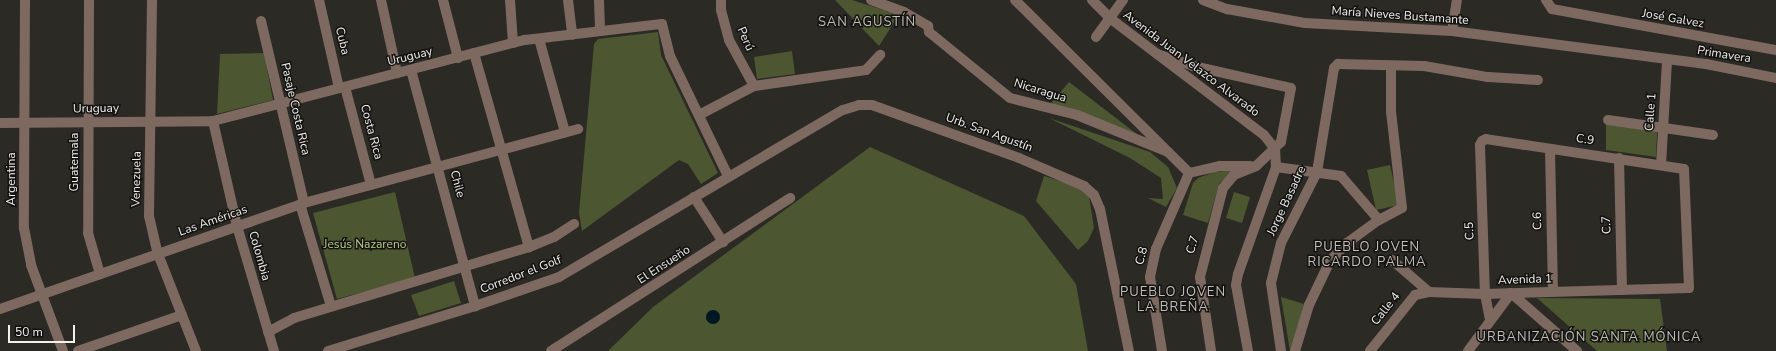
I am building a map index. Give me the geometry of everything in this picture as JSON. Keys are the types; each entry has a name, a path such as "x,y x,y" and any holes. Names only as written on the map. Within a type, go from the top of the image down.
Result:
{"street":[{"name":"Argentina","path":"25,0 24,228 31,265 63,351"},
{"name":"Guatemala","path":"89,0 88,233 100,274"},
{"name":"Venezuela","path":"152,0 149,216 158,254 196,351"},
{"name":"Cuba","path":"319,0 342,88"},
{"path":"381,0 397,73"},
{"path":"443,0 458,58"},
{"path":"510,0 513,43"},
{"path":"568,0 572,34"},
{"path":"599,0 600,31"},
{"name":"Perú","path":"721,0 721,10 729,40 754,86"},
{"name":"Nicaragua","path":"871,0 904,12 928,26 929,32 1010,98 1077,115 1168,152"},
{"path":"1015,0 1189,173 1220,166 1256,166"},
{"name":"Avenida Juan Velazco Alvarado","path":"1092,0 1111,20 1264,134 1275,149"},
{"path":"1096,37 1111,20 1123,0"},
{"name":"María Nieves Bustamante","path":"1203,0 1222,8 1305,23 1452,31 1667,60"},
{"path":"1452,31 1457,0"},
{"name":"José Galvez","path":"1546,0 1552,9 1776,50"},
{"name":"Pasaje Costa Rica","path":"262,22 302,204 331,306"},
{"name":"Uruguay","path":"0,123 213,121 513,43 572,34 662,24 670,56 728,176"},
{"path":"539,39 565,132"},
{"path":"474,53 529,247"},
{"path":"1157,54 1193,66 1291,88 1281,142 1275,149 1276,167 1238,274 1236,285 1248,351"},
{"path":"699,115 754,86 866,70 880,55"},
{"name":"Primavera","path":"1667,60 1706,64 1776,78"},
{"name":"Calle 1","path":"1661,165 1667,60"},
{"name":"Jorge Basadre","path":"1281,351 1271,283 1281,243 1317,172 1332,72 1338,64 1390,66"},
{"path":"1295,351 1309,305 1330,261 1347,243 1379,220 1402,208 1391,112 1390,66 1424,66 1488,77 1538,80"},
{"name":"Chile","path":"412,70 475,306"},
{"name":"Costa Rica","path":"342,88 371,185"},
{"name":"Urb. San Agustín","path":"728,176 844,110 860,105 872,105 1069,178 1084,186 1094,196 1100,209 1129,351"},
{"path":"1608,120 1713,135"},
{"name":"Colombia","path":"213,121 236,226 274,351"},
{"name":"Las Américas","path":"0,309 302,204 578,129"},
{"name":"C.9","path":"1482,141 1486,139 1684,169"},
{"name":"C.5","path":"1482,141 1480,145 1485,294 1490,320"},
{"name":"C.7","path":"1211,351 1200,284 1201,264 1226,182 1234,175 1256,166 1275,149"},
{"name":"C.6","path":"1550,149 1553,292"},
{"name":"C.7","path":"1619,158 1622,290"},
{"path":"1276,167 1341,176 1348,182 1379,220"},
{"name":"Avenida 1","path":"1429,292 1485,294 1689,288 1684,169"},
{"name":"C.8","path":"1162,351 1151,271 1156,249 1189,173"},
{"name":"Corredor el Golf","path":"328,351 475,306 559,277 728,176"},
{"path":"694,197 723,242"},
{"name":"El Ensueño","path":"552,351 790,198"},
{"path":"268,332 294,318 529,247 554,237 574,224"},
{"path":"1392,260 1429,292"},
{"name":"Calle 4","path":"1370,351 1414,295 1429,292"},
{"path":"1471,350 1490,320 1511,293 1577,351"},
{"path":"78,351 182,315"}],"green space":[{"path":"835,0 852,0 899,15 879,46"},
{"path":"658,32 661,55 718,173 701,184 688,164 679,160 582,231 579,213 594,44 598,39"},
{"path":"792,51 795,74 757,79 754,57"},
{"path":"264,53 273,100 217,114 220,54"},
{"path":"1069,82 1146,141 1048,107"},
{"path":"1049,118 1150,152 1168,167 1177,188 1166,207 1148,198 1163,199 1161,178 1130,158"},
{"path":"1606,123 1657,132 1656,157 1606,150"},
{"path":"870,147 1024,216 1076,284 1088,351 608,351 653,307"},
{"path":"1390,165 1399,205 1376,210 1367,170"},
{"path":"1234,170 1219,184 1208,223 1183,215 1193,183 1198,178 1214,172"},
{"path":"1044,176 1082,188 1089,196 1094,228 1088,241 1078,250 1036,201"},
{"name":"Jesús Nazareno","path":"395,192 415,278 337,299 313,213"},
{"path":"1234,192 1250,197 1242,223 1226,218"},
{"path":"454,281 461,303 419,316 411,295"},
{"path":"1281,297 1304,304 1291,351 1290,351"},
{"path":"1537,298 1660,299 1667,351 1597,351"}],"water":[{"path":"713,310 718,312 720,317 718,322 713,324 708,322 706,317 708,312"}],"district":[{"name":"SAN AGUSTÍN","path":"867,22"},
{"name":"PUEBLO JOVEN RICARDO PALMA","path":"1367,256"},
{"name":"PUEBLO JOVEN LA BREÑA","path":"1173,300"},
{"name":"URBANIZACIÓN SANTA MÓNICA","path":"1589,337"}]}
